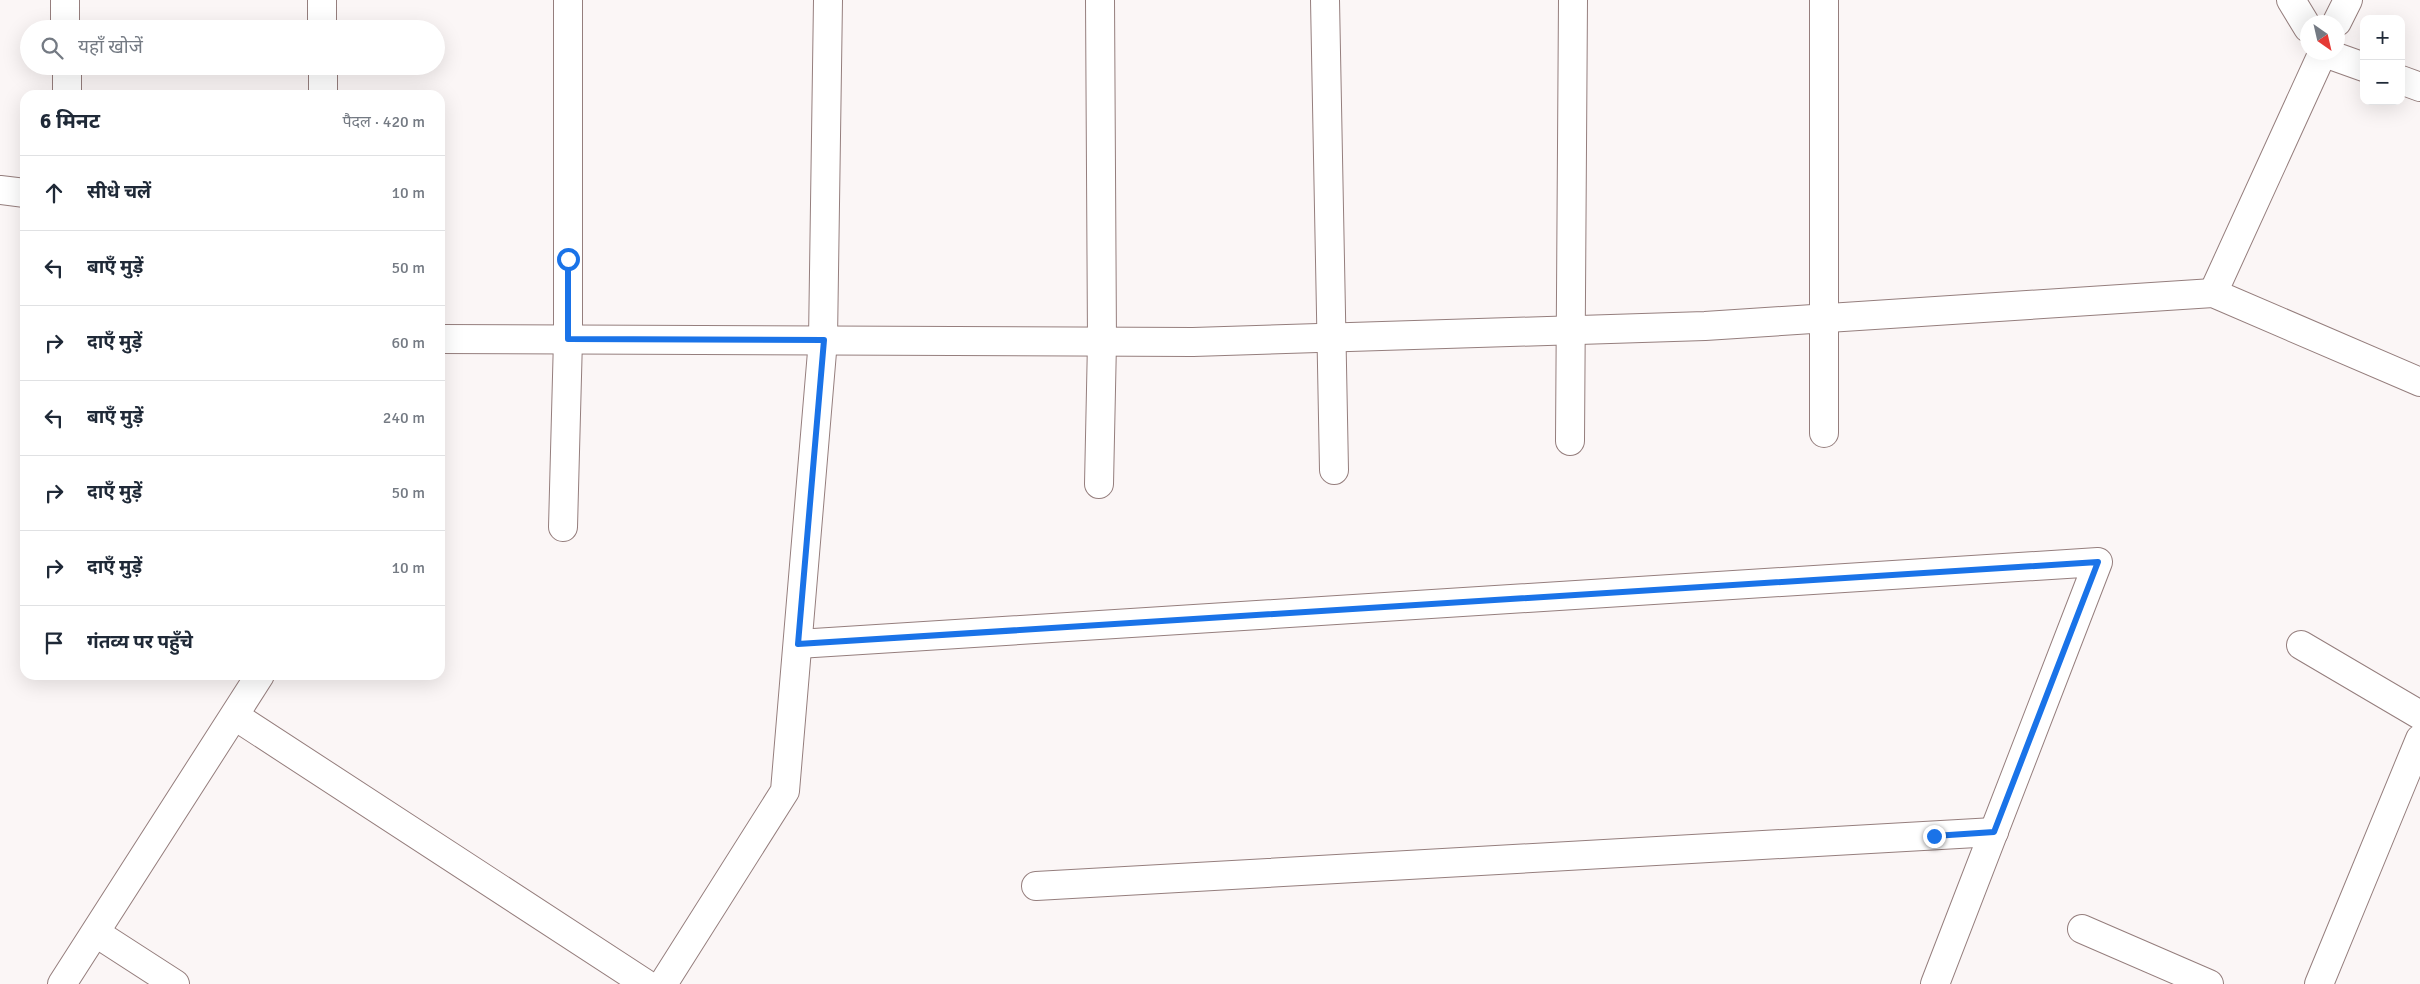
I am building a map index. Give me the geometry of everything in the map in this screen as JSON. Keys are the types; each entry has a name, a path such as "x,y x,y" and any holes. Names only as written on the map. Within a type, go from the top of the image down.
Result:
{"street":[{"path":"65,0 66,20"},
{"path":"322,0 322,20"},
{"path":"563,527 568,339 568,0"},
{"path":"663,984 786,791 824,340 828,0"},
{"path":"1099,484 1102,342 1100,0"},
{"path":"1325,0 1334,470"},
{"path":"1570,442 1573,330 1573,0"},
{"path":"1824,0 1824,433"},
{"path":"2292,0 2301,15"},
{"path":"2340,15 2348,0"},
{"path":"2213,293 2319,60"},
{"path":"2343,60 2360,66"},
{"path":"67,75 68,90"},
{"path":"323,75 323,90"},
{"path":"2405,81 2420,87"},
{"path":"0,190 20,192"},
{"path":"445,339 1193,342 1705,326 2213,293 2420,382"},
{"path":"798,644 2098,562 1935,984"},
{"path":"2301,645 2420,715"},
{"path":"62,984 257,680"},
{"path":"235,716 646,984"},
{"path":"2319,984 2420,739"},
{"path":"1036,886 1994,832"},
{"path":"2082,929 2209,984"},
{"path":"96,933 175,984"}],"route":[{"path":"568,259 568,339 824,340 798,644 2098,562 1994,832 1934,836"}]}
